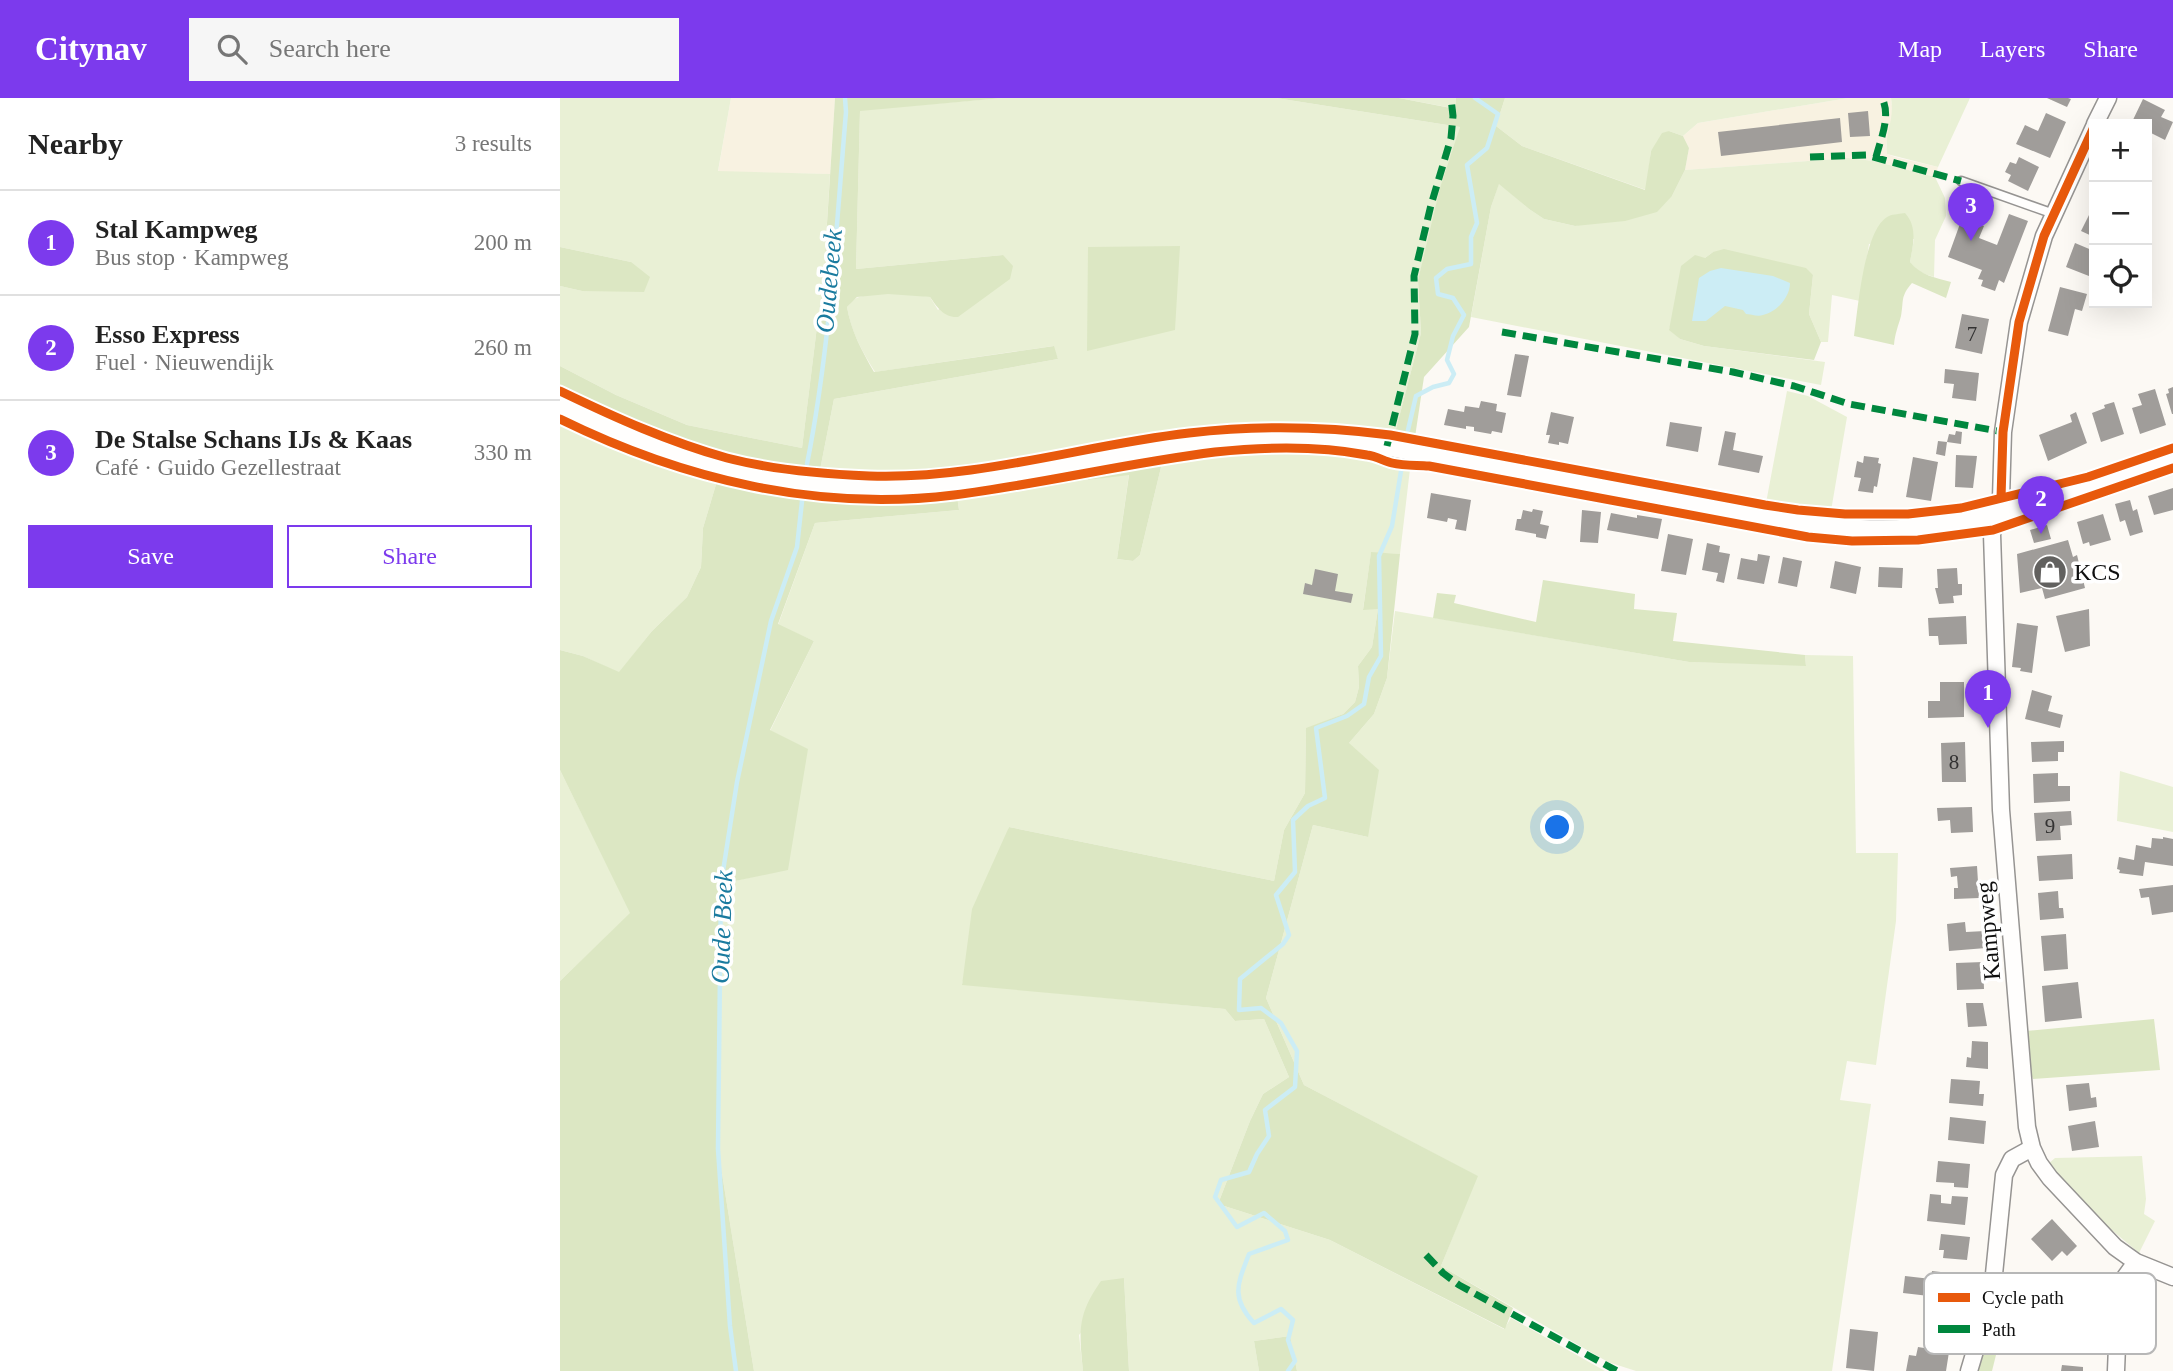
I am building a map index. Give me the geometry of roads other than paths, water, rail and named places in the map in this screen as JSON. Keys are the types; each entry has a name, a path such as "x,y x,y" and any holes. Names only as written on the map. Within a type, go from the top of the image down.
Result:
{"street":[{"name":"Kampweg","path":"2098,119 2108,98"},
{"name":"Kampweg","path":"2089,138 2044,236 2019,321 2003,432 2001,498 1992,534 2001,810 2022,1081 2032,1148 2050,1178 2115,1247 2136,1262 2173,1277"},
{"path":"560,404 604,426 678,455 756,475 808,483 878,487 946,483 1213,440 1295,437 1387,446 1829,527 1907,529 1997,514 2173,459"},
{"path":"1994,1273 2004,1175 2012,1159 2032,1148"},
{"path":"2128,1273 2136,1262"},
{"path":"1969,1371 1974,1354"}],"lane":[{"path":"1961,181 2054,214"}],"water":[{"path":"1721,268 1773,276 1790,283 1788,293 1778,307 1763,315 1746,314 1743,310 1725,306 1706,321 1692,321 1699,278"}],"waterway":[{"name":"Oudebeek","path":"807,464 827,333 845,98"},
{"path":"1408,430 1416,396 1433,387 1449,383 1454,374 1447,360 1453,336 1464,315 1453,298 1438,294 1436,278 1447,269 1471,264 1471,237 1477,223 1467,165 1487,148 1498,114 1475,98"},
{"path":"1288,1371 1295,1361 1288,1340 1293,1320 1281,1309 1254,1323 1246,1314 1238,1290 1249,1254 1288,1240 1285,1231 1264,1213 1237,1227 1215,1197 1221,1180 1249,1172 1269,1136 1265,1110 1295,1087 1297,1051 1281,1023 1261,1008 1239,1010 1240,979 1283,944 1289,935 1276,895 1295,872 1293,820 1308,806 1325,798 1316,728 1347,716 1364,704 1369,677 1381,656 1379,556 1392,526 1403,459"},
{"name":"Oude Beek","path":"736,1371 730,1326 718,1149 721,884 737,782 771,621 797,547 803,492"}],"place":[{"name":"De Stalse Schans IJs & Kaas","path":"1971,241"},
{"name":"Esso Express","path":"2041,534"},
{"name":"KCS","path":"2050,572"},
{"name":"Stal Kampweg","path":"1988,728"}]}
